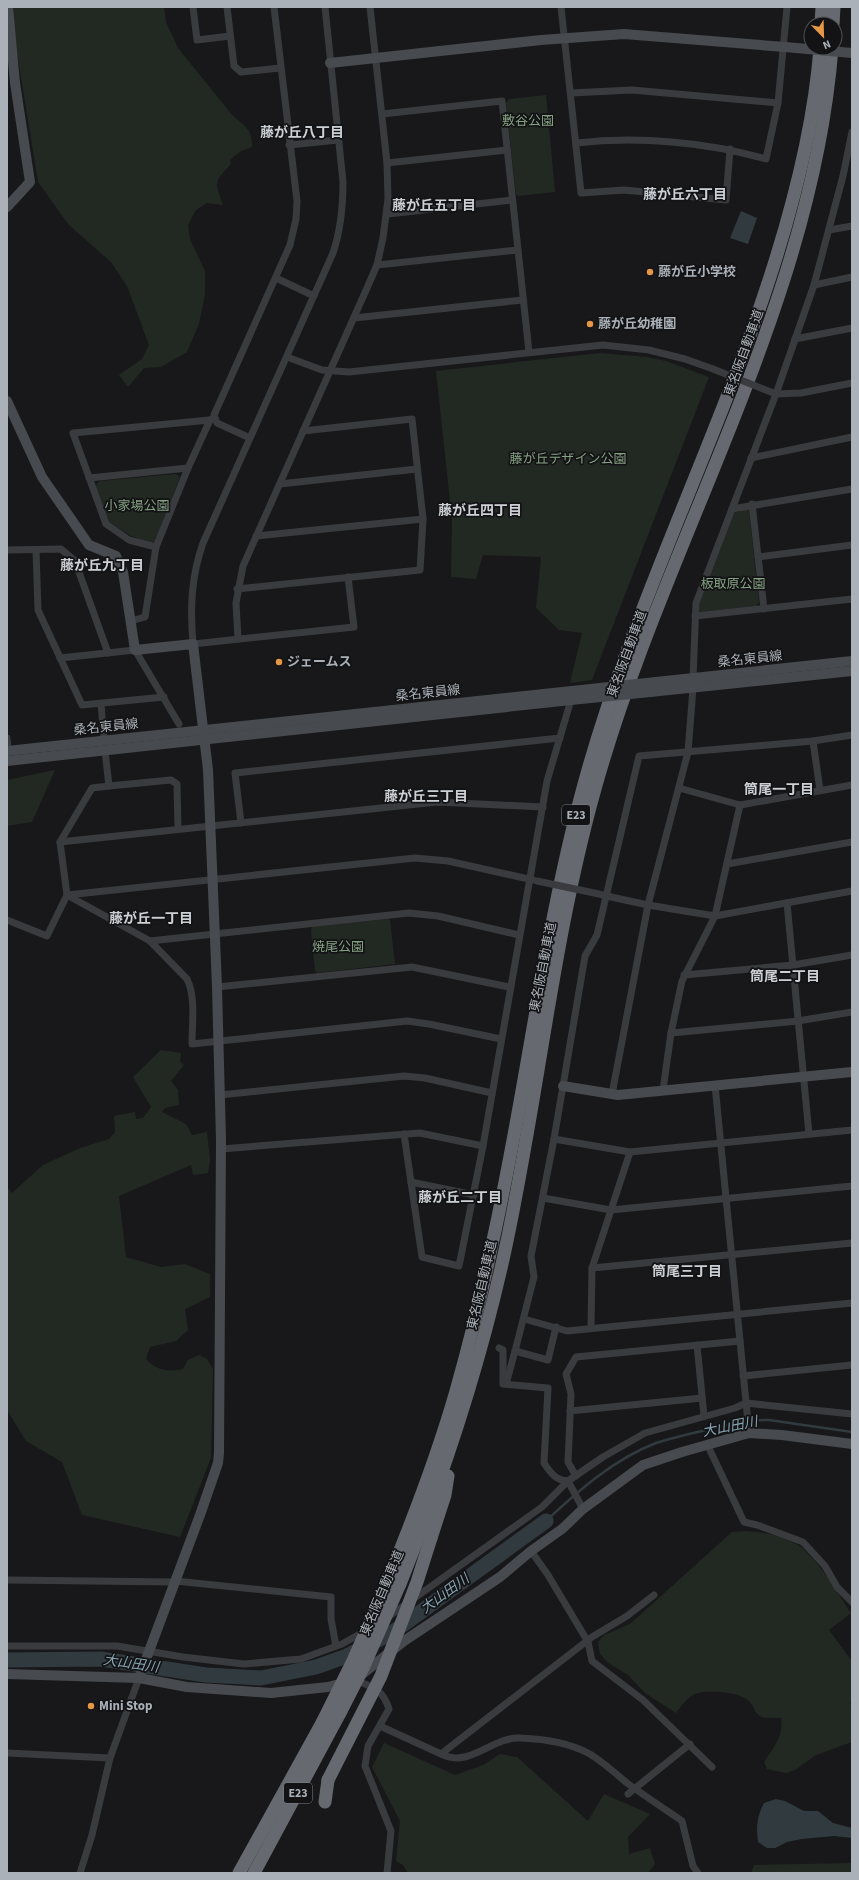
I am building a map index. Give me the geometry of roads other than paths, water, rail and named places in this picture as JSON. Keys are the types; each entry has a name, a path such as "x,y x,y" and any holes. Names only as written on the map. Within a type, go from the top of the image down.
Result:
{"highway":[{"name":"東名阪自動車道","path":"239,1873 322,1723 352,1663 381,1597 422,1494 456,1392 492,1248 556,899 582,789 603,720 632,637 731,390 774,264 790,212 803,160 812,113 819,56"},
{"name":"東名阪自動車道","path":"254,1873 364,1666 400,1584 433,1499 454,1439 482,1346 504,1252 567,902 594,791 615,722 644,639 743,393 789,260 815,163 824,114 831,56"},
{"path":"325,1802 328,1780 381,1676 416,1582 445,1495 454,1439"}],"street":[{"path":"7,207 30,182 16,83 8,7"},
{"path":"193,7 197,40 230,36"},
{"path":"227,7 234,66 241,72 280,68"},
{"path":"131,621 145,617 156,547 188,468 213,419 290,245 296,219 297,201 289,145 274,7"},
{"path":"80,1873 92,1835 110,1758 218,1463 221,1149 219,1041 208,770 193,644 191,606 198,558 250,438 334,253 340,230 343,202 325,7"},
{"path":"238,639 236,616 237,589 243,566 354,318 376,265 388,214 387,163 370,7"},
{"path":"561,7 581,193 624,190 726,200 730,150"},
{"path":"576,143 610,140 641,141 730,150 766,159 778,103 785,47 787,7"},
{"path":"330,63 564,38 624,34 852,53"},
{"path":"571,93 632,90 778,103"},
{"path":"382,114 502,101 529,352"},
{"path":"612,1094 648,905 688,752 693,683 696,603 776,394 814,285 843,176 852,132"},
{"path":"289,145 338,140"},
{"path":"387,163 507,150"},
{"path":"843,176 852,174"},
{"path":"388,214 512,200"},
{"path":"829,230 852,226"},
{"path":"376,265 518,250"},
{"path":"814,285 852,277"},
{"path":"276,278 314,296"},
{"path":"354,318 523,300"},
{"path":"796,339 852,328"},
{"path":"287,357 315,368 330,371 358,371 602,345 628,347 674,356 776,394 786,395 852,383"},
{"path":"7,401 42,477 89,545 116,556 124,572 135,650 180,724"},
{"path":"156,547 129,540 106,524 73,433 213,419 217,423 250,438"},
{"path":"237,589 420,570 423,519 412,419 303,431"},
{"path":"751,458 852,437"},
{"path":"89,478 188,468"},
{"path":"280,484 417,469"},
{"path":"732,509 752,504 852,489"},
{"path":"752,504 764,609"},
{"path":"256,536 423,519"},
{"path":"758,557 852,544"},
{"path":"7,550 61,549 74,561 108,653"},
{"path":"36,550 38,610 82,705 164,697"},
{"path":"60,658 354,627 348,577"},
{"path":"695,616 852,599"},
{"name":"桑名東員線","path":"7,755 104,745 203,730 572,696 650,692 693,683 852,661"},
{"name":"桑名東員線","path":"104,745 204,741 572,696 656,682 693,683 852,671"},
{"path":"404,1134 422,1257 459,1266 483,1146 509,987 519,935 533,880 547,781 572,696"},
{"path":"101,704 109,786"},
{"path":"203,730 206,734 211,735 288,727 300,729"},
{"path":"506,1384 534,1278 531,1256 554,1139 585,956 597,935 603,895 639,756 813,741 852,735"},
{"path":"7,738 7,755"},
{"path":"241,822 235,773 560,738"},
{"path":"813,741 820,790"},
{"path":"7,920 47,936 67,895 60,842 92,788 171,780 177,784 178,829"},
{"path":"679,788 740,805 852,785"},
{"path":"60,842 437,802 543,807"},
{"path":"663,1090 671,1033 684,975 715,916 740,805"},
{"path":"727,864 852,842"},
{"path":"67,895 415,858 448,861 648,905 715,916 852,892"},
{"path":"67,895 150,941 187,979 189,984 192,1011 192,1044 407,1021 501,1039"},
{"path":"787,903 809,1134"},
{"path":"150,941 409,913 438,916 519,935"},
{"path":"684,975 792,965 852,955"},
{"path":"217,987 412,967 509,987"},
{"path":"671,1033 798,1021 852,1012"},
{"path":"563,1086 612,1094 852,1072"},
{"path":"220,1095 404,1076 426,1078 492,1093"},
{"path":"715,1085 749,1433"},
{"path":"554,1139 630,1152 852,1130"},
{"path":"221,1149 420,1133 483,1146"},
{"path":"591,1328 592,1268 630,1152"},
{"path":"411,1182 474,1195"},
{"path":"543,1198 611,1210 852,1186"},
{"path":"592,1268 852,1243"},
{"path":"524,1320 567,1331 852,1303"},
{"path":"515,1351 548,1360 556,1327"},
{"path":"576,1476 568,1462 571,1394 566,1374 576,1357 740,1340"},
{"path":"697,1345 704,1416"},
{"path":"498,1348 503,1350 502,1384 548,1388 544,1463 559,1480 568,1481"},
{"path":"743,1376 852,1365"},
{"path":"570,1411 702,1398"},
{"path":"7,1646 86,1644 122,1646 148,1652 244,1664 301,1659 336,1646 376,1624 438,1583 454,1568 542,1507 568,1481 603,1457 645,1433 746,1406 852,1414"},
{"path":"7,1674 139,1676 187,1687 271,1694 328,1687 355,1680 404,1641 500,1577 531,1551 562,1529 583,1508 643,1465 707,1444 749,1433 782,1435 852,1444"},
{"path":"707,1444 744,1522 803,1542 824,1566 837,1587 852,1602"},
{"path":"568,1481 583,1508"},
{"path":"531,1551 548,1575 588,1642 592,1661 629,1688 690,1744 712,1767"},
{"path":"7,1580 175,1581 331,1597 331,1619 336,1646"},
{"path":"441,1754 588,1642 592,1637 627,1616 654,1595"},
{"path":"355,1680 379,1691 386,1698 389,1709 368,1746 365,1766 391,1831 387,1873"},
{"path":"380,1726 448,1758 466,1758 502,1742 519,1738 560,1744 589,1754 635,1789 682,1821 693,1866 698,1873"},
{"path":"628,1794 690,1744"},
{"path":"7,1753 110,1758"}],"waterway":[{"name":"大山田川","path":"546,1521 584,1487 611,1467 641,1450 662,1441 729,1424 761,1420 852,1432"},
{"name":"大山田川","path":"7,1660 101,1659 206,1675 261,1678 316,1667 347,1656 393,1632 546,1521"}],"place":[{"name":"藤が丘小学校","path":"650,272"},
{"name":"藤が丘幼稚園","path":"590,324"},
{"name":"ジェームス","path":"279,662"},
{"name":"Mini Stop","path":"91,1706"}],"district":[{"name":"藤が丘八丁目","path":"302,133"},
{"name":"藤が丘六丁目","path":"685,195"},
{"name":"藤が丘五丁目","path":"434,206"},
{"name":"藤が丘四丁目","path":"480,511"},
{"name":"藤が丘九丁目","path":"102,566"},
{"name":"筒尾一丁目","path":"779,790"},
{"name":"藤が丘三丁目","path":"426,797"},
{"name":"藤が丘一丁目","path":"151,919"},
{"name":"筒尾二丁目","path":"785,977"},
{"name":"藤が丘二丁目","path":"460,1198"},
{"name":"筒尾三丁目","path":"687,1272"}],"park label":[{"name":"敷谷公園","path":"528,121"},
{"name":"藤が丘デザイン公園","path":"568,459"},
{"name":"小家場公園","path":"137,506"},
{"name":"板取原公園","path":"733,584"},
{"name":"焼尾公園","path":"338,947"}]}
